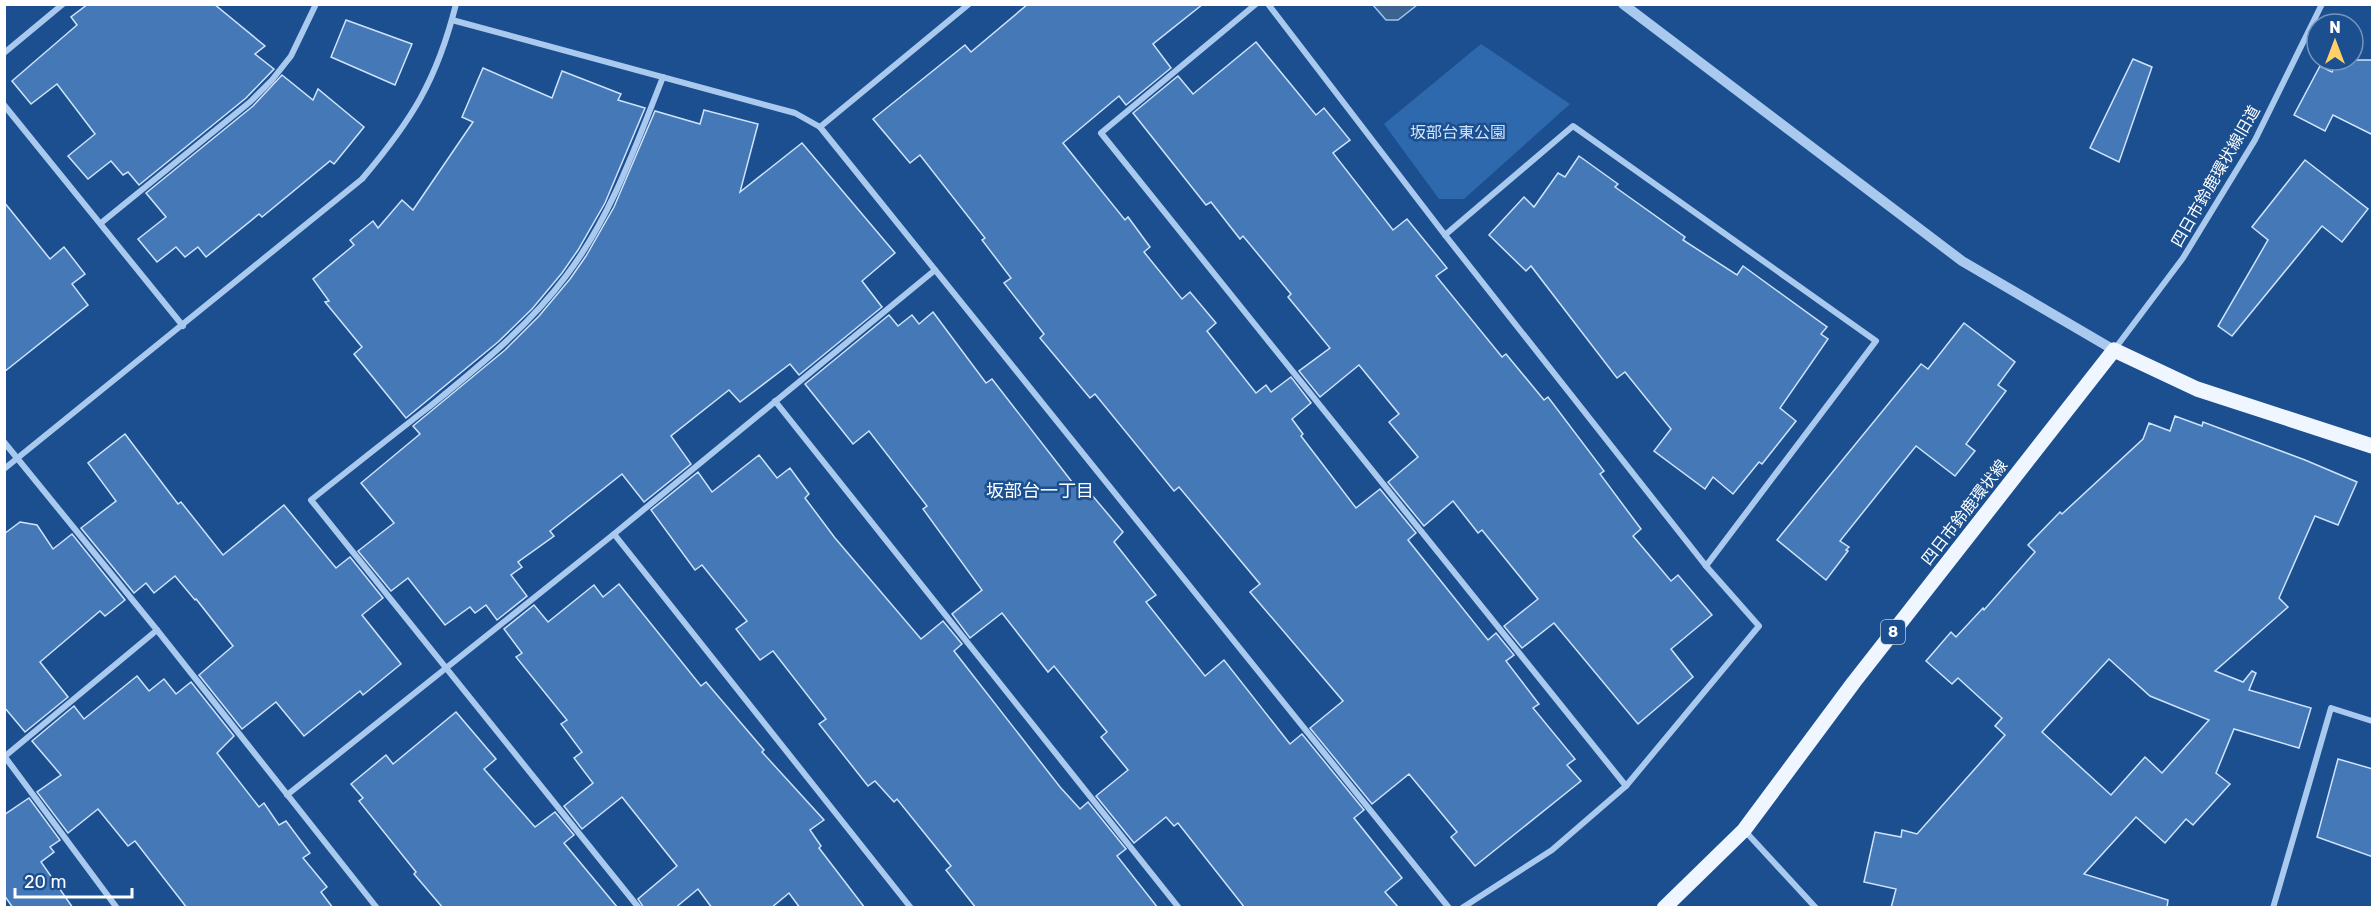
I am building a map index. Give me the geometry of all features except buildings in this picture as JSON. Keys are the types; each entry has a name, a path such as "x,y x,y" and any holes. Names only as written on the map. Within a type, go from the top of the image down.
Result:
{"main road":[{"path":"2114,350 2197,389 2373,446"},
{"name":"四日市鈴鹿環状線","path":"1664,908 1744,830 1854,682 2114,350"}],"street":[{"path":"4,53 63,4"},
{"path":"101,223 250,102 272,80 291,56 316,4"},
{"path":"4,469 362,179 390,146 420,101 439,63 456,4"},
{"path":"820,127 969,4"},
{"path":"1256,4 1101,134 1626,786"},
{"path":"1268,4 1445,235 1706,566 1759,626 1626,786 1552,850 1462,908"},
{"path":"1623,4 1962,261 2114,350"},
{"name":"四日市鈴鹿環状線旧道","path":"2114,350 2183,258 2255,140 2322,4"},
{"path":"452,20 795,113 820,127 1449,908"},
{"path":"639,908 311,500 512,338 566,276 586,247 627,168 663,77"},
{"path":"4,105 183,326"},
{"path":"1445,235 1573,126 1876,341 1706,566"},
{"path":"287,795 614,534 935,270"},
{"path":"775,402 1179,908"},
{"path":"4,442 157,630 377,908"},
{"path":"614,534 911,908"},
{"path":"117,908 5,757 157,630"},
{"path":"2273,908 2331,708 2373,721"},
{"path":"1744,830 1816,908"}],"green space":[{"name":"坂部台東公園","path":"1481,44 1570,104 1464,199 1439,199 1384,124"}],"shaded area":[{"path":"1373,5 1417,5 1398,20 1386,20"}],"district":[{"name":"坂部台一丁目","path":"1040,491"}]}
